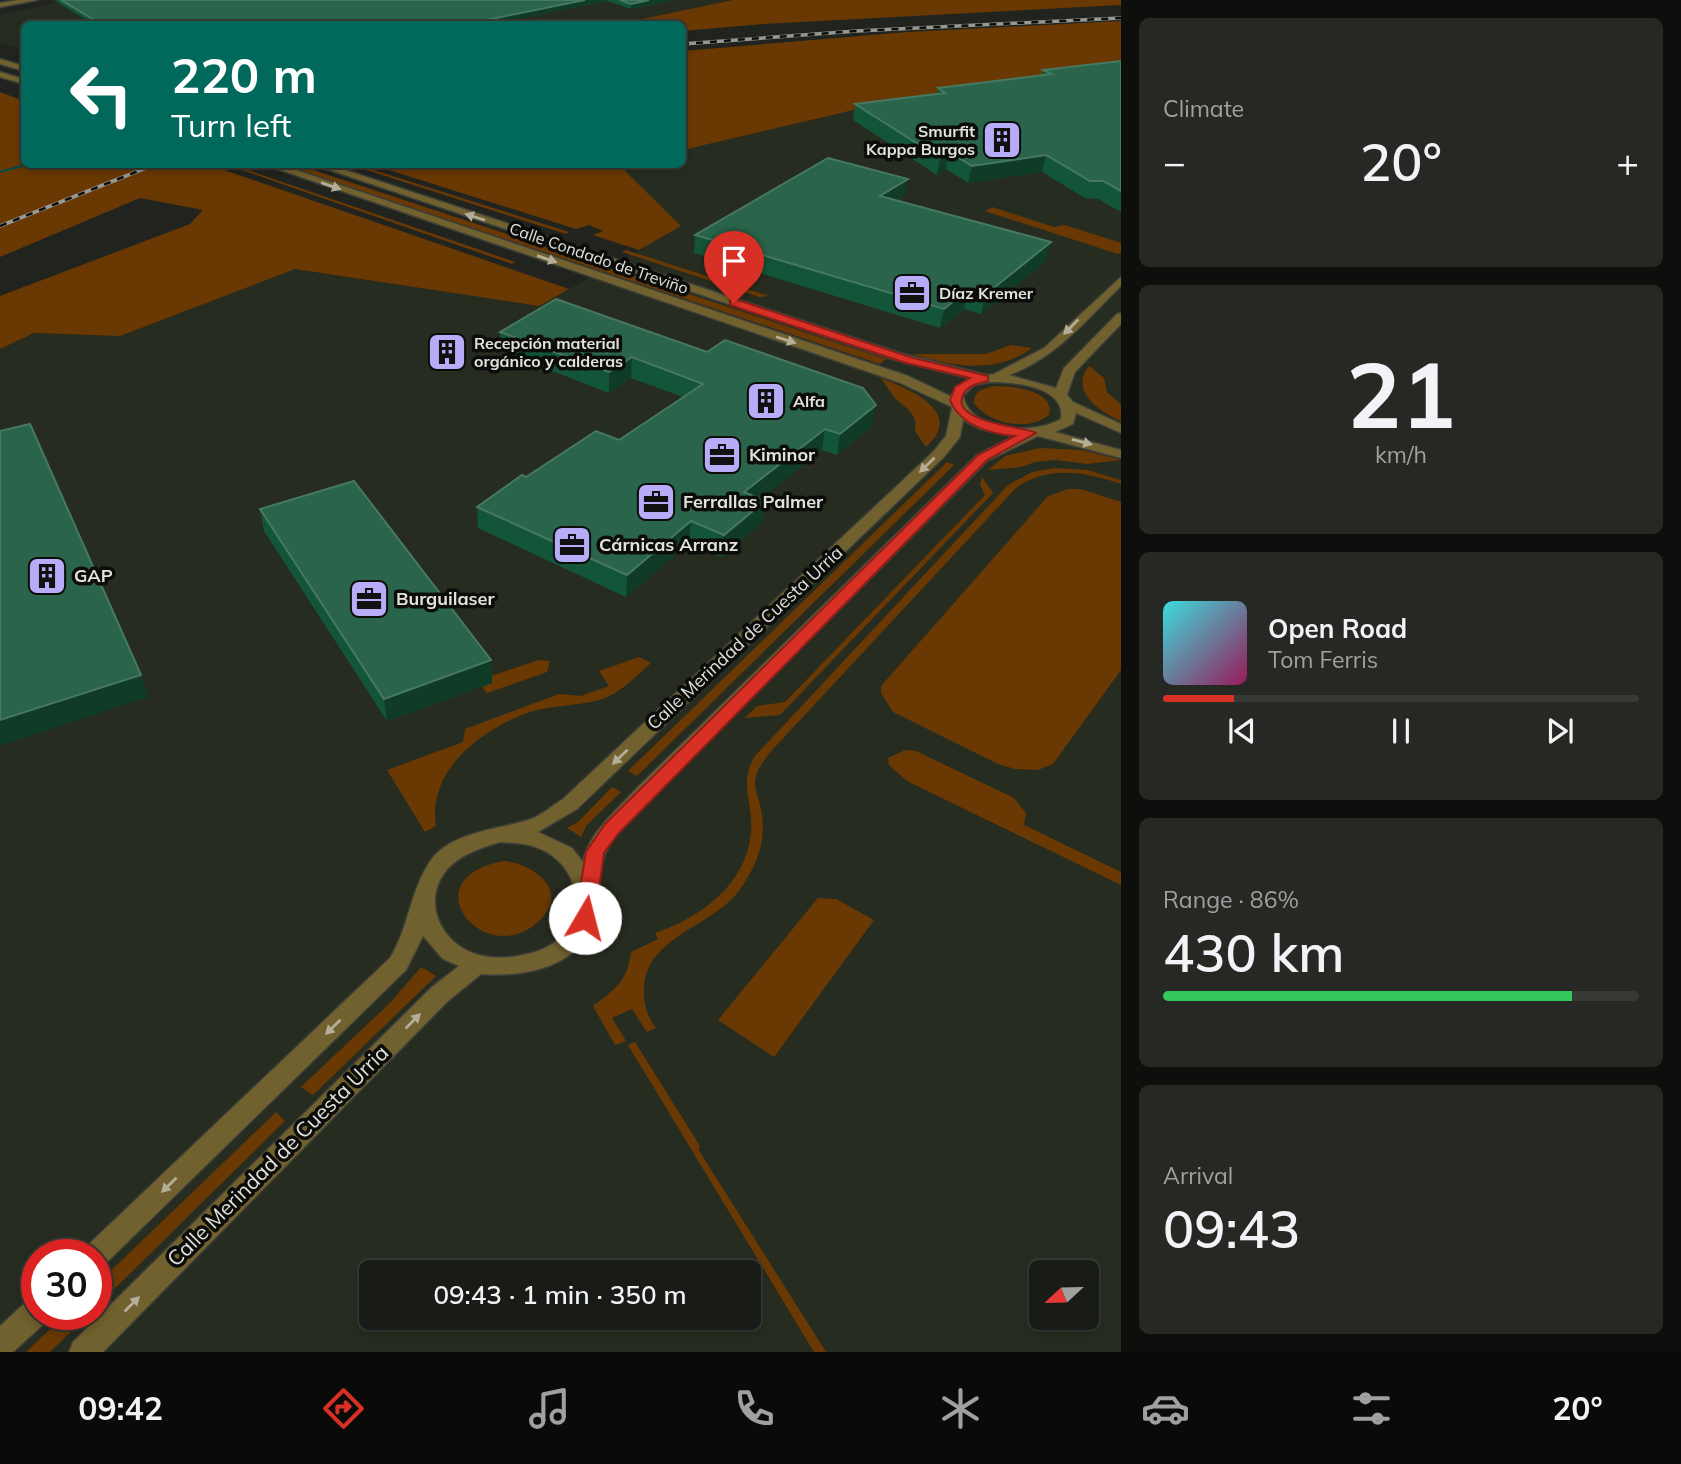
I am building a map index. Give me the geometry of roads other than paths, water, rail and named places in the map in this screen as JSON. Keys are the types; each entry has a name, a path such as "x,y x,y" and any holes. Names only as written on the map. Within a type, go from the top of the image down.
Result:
{"street":[{"path":"1,2 33,0"},
{"path":"0,61 21,68"},
{"path":"0,74 21,81"},
{"name":"Calle Condado de Treviño","path":"279,168 903,379 958,406 967,416 985,426 1004,432 1037,433"},
{"name":"Calle Condado de Treviño","path":"328,168 949,372 1031,382 1064,401"},
{"path":"958,406 956,400 959,390 970,382 1037,359 1121,280"},
{"path":"1121,317 1069,371 1064,401 1121,429"},
{"name":"Calle Merindad de Cuesta Urria","path":"589,893 595,852 611,829 644,793 982,458 1037,433 1054,430 1068,421 1064,401"},
{"name":"Calle Merindad de Cuesta Urria","path":"500,834 539,824 570,803 938,455 953,437 958,406"},
{"path":"1037,433 1121,454"},
{"path":"112,1240 398,964 411,944 423,893 436,865 455,849 476,839 500,834 532,836 555,846 577,864 585,878 589,906 577,932 566,945 549,956 513,967 477,964 453,954 433,936 424,913 423,893"},
{"name":"Calle Merindad de Cuesta Urria","path":"83,1352 440,994 477,964"},
{"path":"0,1345 21,1326"}],"waterway":[{"path":"0,172 21,167"}],"railway":[{"path":"686,44 857,31 1121,18"},
{"path":"0,226 146,168"}],"place":[{"name":"Smurfit Kappa Burgos","path":"1002,140"},
{"name":"Díaz Kremer","path":"912,293"},
{"name":"Recepción material orgánico y calderas","path":"447,352"},
{"name":"Alfa","path":"766,401"},
{"name":"Kiminor","path":"722,455"},
{"name":"Ferrallas Palmer","path":"656,502"},
{"name":"Cárnicas Arranz","path":"572,545"},
{"name":"GAP","path":"47,576"},
{"name":"Burguilaser","path":"369,599"}]}
